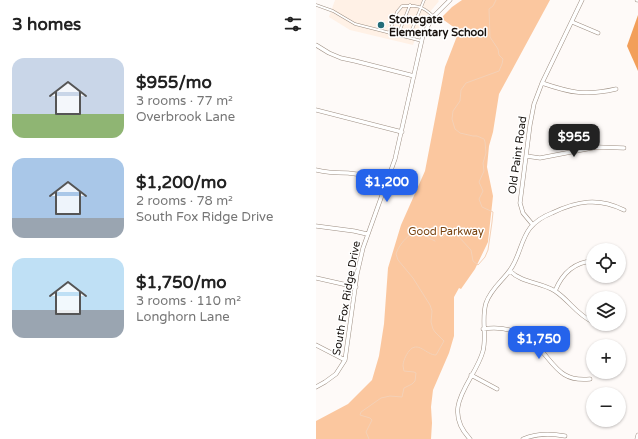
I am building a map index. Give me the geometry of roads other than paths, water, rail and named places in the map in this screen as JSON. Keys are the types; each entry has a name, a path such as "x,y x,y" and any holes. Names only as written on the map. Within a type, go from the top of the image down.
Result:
{"street":[{"name":"Old Paint Road","path":"533,225 523,213 520,203 532,114 542,83 582,0"},
{"name":"South Fox Ridge Drive","path":"316,387 331,379 341,368 345,360 360,261 367,234 395,159 426,28 433,16 447,1"},
{"path":"572,22 598,34"},
{"path":"316,45 341,58 414,76"},
{"path":"542,83 564,91 584,94 616,89"},
{"path":"316,110 402,132"},
{"path":"526,156 540,158 596,147 624,148"},
{"path":"316,170 330,173 361,175 373,178 386,185"},
{"path":"470,439 463,430 458,411 461,397 483,349 484,311 488,298 496,285 510,271 525,236 533,225 546,215 568,205 588,202 605,203 624,210"},
{"path":"316,226 367,234"},
{"path":"555,291 562,276 571,268 586,262"},
{"path":"510,271 522,279 541,284 555,291 567,300 580,315 586,318"},
{"path":"316,278 356,287"},
{"path":"484,329 496,328 510,330 523,335 536,344 552,365 561,373 572,378 586,379"},
{"path":"316,345 345,360"},
{"path":"471,375 497,389"},
{"path":"523,439 541,434 556,434 565,436"},
{"path":"637,439 638,435"}],"lane":[{"path":"409,38 424,0"},
{"path":"316,5 333,11 355,24 422,41"},
{"path":"398,35 410,5"},
{"path":"389,32 397,12 402,6 410,5 422,7 433,16"}],"waterway":[{"path":"442,238 447,233 451,232 458,236 471,250 473,261 478,265 485,257 488,250 493,212 482,207 479,199 483,191 479,182 484,171 483,163 486,153 485,142 484,139 477,136 460,133 455,129 452,119 453,111 460,101 461,90 466,83 499,71 502,64 503,59 499,55 498,49 490,37 489,9 493,6 496,0"},
{"path":"369,439 366,432 372,420 360,415 361,412 381,398 390,396 402,397 404,388 415,381 416,373 404,371 403,366 406,356 412,348 419,347 436,355 444,341 433,329 431,322 432,311 430,305 413,278 398,260 396,254 406,238 418,231 422,231 427,237 435,241"}],"place":[{"name":"Stonegate Elementary School","path":"381,25"}],"park label":[{"name":"Good Parkway","path":"446,231"}]}
